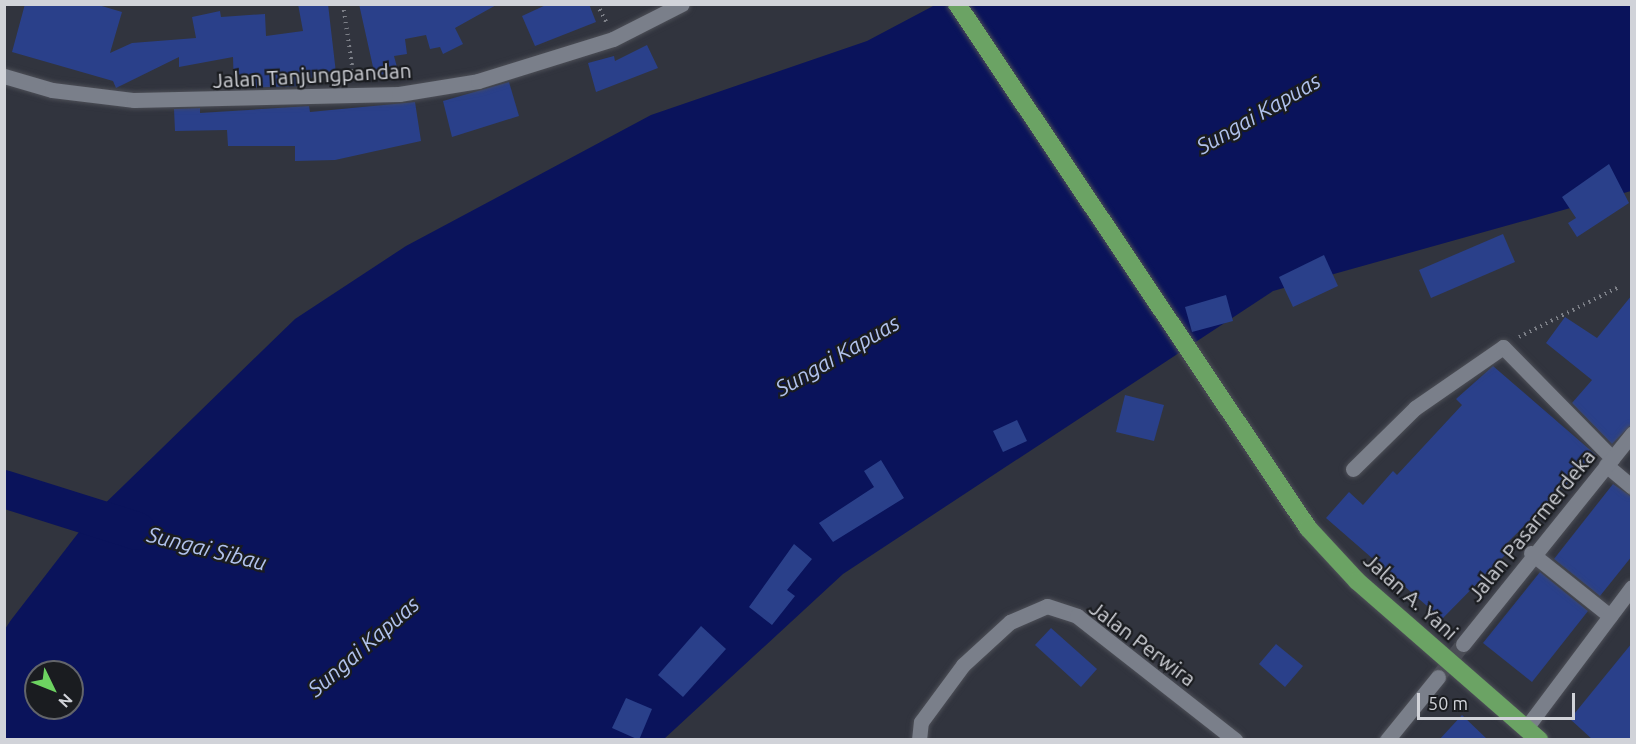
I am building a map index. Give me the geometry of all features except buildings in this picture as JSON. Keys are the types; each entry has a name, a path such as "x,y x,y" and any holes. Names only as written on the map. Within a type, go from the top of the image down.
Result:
{"highway":[{"name":"Jalan A. Yani","path":"957,4 1308,528 1357,581 1533,734"}],"street":[{"name":"Jalan Tanjungpandan","path":"4,76 52,90 134,100 356,97 478,81 613,39 682,4"},
{"path":"1353,469 1415,408 1503,347 1632,487"},
{"name":"Jalan Pasarmerdeka","path":"1463,644 1532,553 1632,434"},
{"path":"1532,553 1610,616"},
{"path":"1533,734 1610,616 1632,587"},
{"name":"Jalan Perwira","path":"919,740 921,722 963,665 1010,622 1047,606 1085,623 1234,740"},
{"path":"1387,740 1438,676"}],"path":[{"path":"344,4 356,97"},
{"path":"1503,347 1619,287"}],"water":[{"name":"Sungai Kapuas","path":"935,5 1631,5 1631,191 1273,291 843,574 664,739 5,740 5,629 11,620 89,519 295,319 406,246 651,115 867,41"}],"waterway":[{"name":"Sungai Sibau","path":"4,489 137,531"}],"tunnel":[{"path":"1438,677 1463,644"}]}
